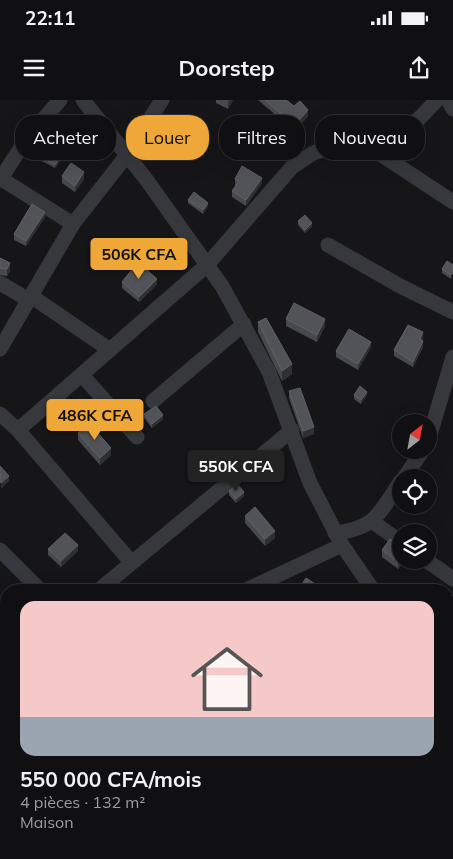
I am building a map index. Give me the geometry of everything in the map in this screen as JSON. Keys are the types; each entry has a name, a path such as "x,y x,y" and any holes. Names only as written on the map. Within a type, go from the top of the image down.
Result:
{"street":[{"path":"60,100 27,138 0,179 74,224"},
{"path":"152,115 162,100"},
{"path":"422,115 437,100"},
{"path":"448,100 453,108"},
{"path":"91,103 126,154"},
{"path":"18,430 207,265 292,167 315,152"},
{"path":"0,349 74,224 126,156"},
{"path":"131,160 207,265 244,324 269,372 310,483 338,539 369,584"},
{"path":"389,160 453,202"},
{"path":"328,245 402,287 453,312"},
{"path":"0,283 30,298 110,350"},
{"path":"153,400 244,324"},
{"path":"436,414 453,357"},
{"path":"82,375 137,437"},
{"path":"0,414 18,430 131,562"},
{"path":"106,584 292,430"},
{"path":"257,584 373,522 392,494"},
{"path":"373,522 392,536"},
{"path":"0,550 34,584"},
{"path":"437,568 453,579"}],"building":[{"path":"265,100 286,100 294,106 300,101 308,110 304,115 282,115"},
{"path":"47,160 58,160 55,165"},
{"path":"71,163 84,172 75,186 62,176"},
{"path":"242,166 262,178 246,200 232,191 239,181 235,179"},
{"path":"194,192 208,203 203,210 188,200"},
{"path":"32,204 45,212 26,241 14,234"},
{"path":"305,215 312,223 305,230 298,221"},
{"path":"0,258 10,263 7,269 0,268"},
{"path":"447,261 453,265 451,275 442,269"},
{"path":"138,262 157,279 139,297 122,282"},
{"path":"294,303 325,319 317,335 286,319"},
{"path":"266,318 292,364 282,371 258,322"},
{"path":"408,325 423,332 420,339 423,341 413,362 394,350"},
{"path":"349,329 371,342 358,364 336,351"},
{"path":"360,386 367,392 361,400 354,395"},
{"path":"300,388 314,427 303,431 289,391"},
{"path":"156,406 163,415 152,424 144,414"},
{"path":"89,423 111,448 100,458 78,433"},
{"path":"0,466 9,476 1,483 0,482"},
{"path":"237,484 244,492 236,499 229,491"},
{"path":"255,507 275,531 265,539 245,516"},
{"path":"65,533 78,545 61,561 48,549"},
{"path":"390,539 392,540 392,558 382,550"},
{"path":"306,578 315,584 302,584"}]}
